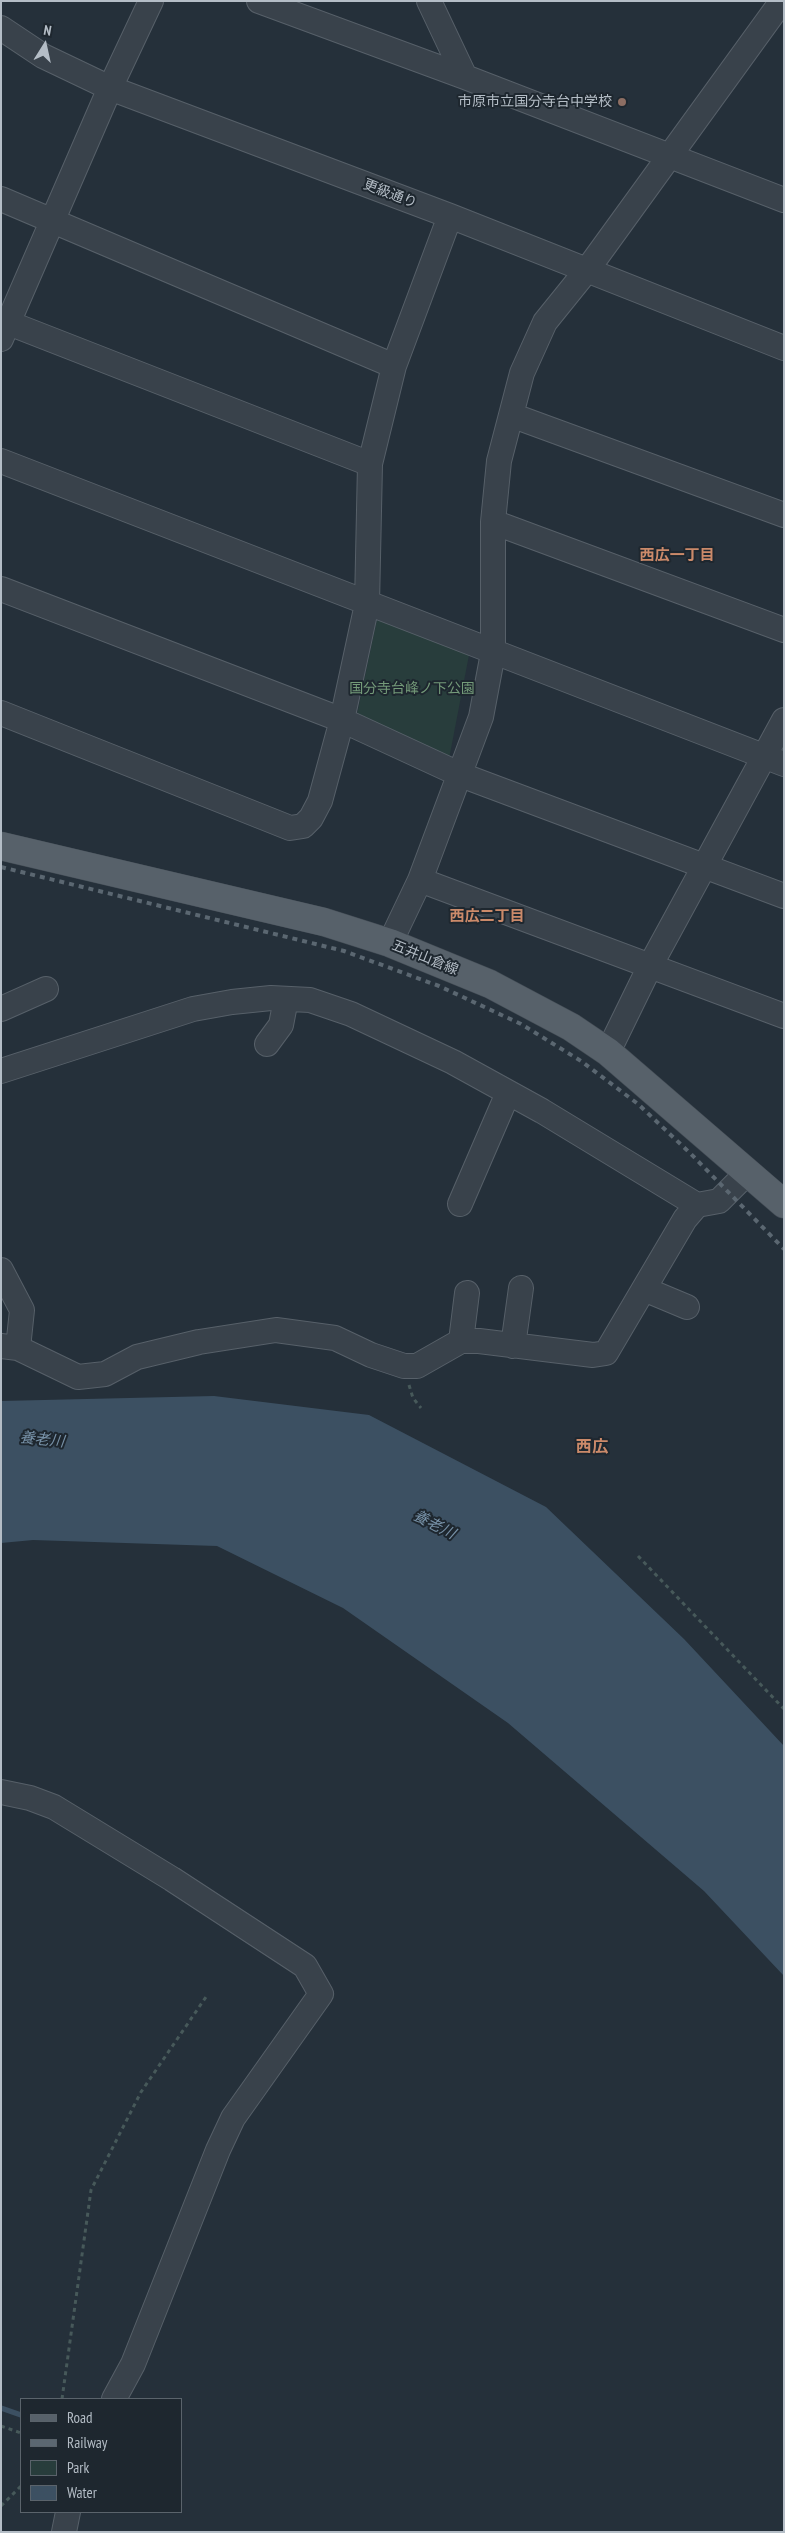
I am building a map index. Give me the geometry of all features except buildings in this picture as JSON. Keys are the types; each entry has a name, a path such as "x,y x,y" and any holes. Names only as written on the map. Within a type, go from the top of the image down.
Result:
{"main road":[{"name":"五井山倉線","path":"1,846 324,922 390,943 490,984 571,1027 608,1052 654,1089 746,1173 784,1204"}],"street":[{"path":"151,1 110,88 4,328 370,464"},
{"path":"259,1 784,200"},
{"path":"429,1 465,78"},
{"path":"390,943 420,880 481,717 493,653 493,522 499,461 522,373 544,322 587,270 782,1"},
{"name":"更級通り","path":"1,28 43,56 110,88 450,216 784,348"},
{"path":"1,199 394,366"},
{"path":"1,713 290,828 303,826 320,801 342,720 367,604 370,464 394,366 450,216"},
{"path":"511,415 784,515"},
{"path":"1,462 774,760"},
{"path":"493,522 784,630"},
{"path":"1,590 342,720 460,775 784,896"},
{"path":"608,1052 650,966 705,866 774,760 784,720"},
{"path":"420,880 784,1016"},
{"path":"1,1009 46,989"},
{"path":"267,1044 281,1025 286,999"},
{"path":"1,1071 193,1009 232,1002 286,999 310,1000 351,1014 453,1062 508,1092 697,1205"},
{"path":"460,1204 508,1092"},
{"path":"1,1270 22,1310 9,1347 78,1377 105,1374 137,1357 199,1342 276,1330 335,1338 371,1355 404,1366 417,1366 461,1341 479,1341 593,1355 606,1353 685,1219 697,1205 719,1201 746,1173"},
{"path":"513,1346 521,1288"},
{"path":"644,1289 687,1307"},
{"path":"461,1341 467,1293"},
{"path":"1,1792 30,1798 54,1807 172,1878 305,1966 321,1994 233,2118 218,2150 133,2364 115,2398"},
{"path":"64,2532 68,2513"}],"path":[{"path":"638,1556 784,1710"},
{"path":"62,2398 91,2190 141,2092 208,1994"},
{"path":"1,2426 20,2433"},
{"path":"1,2506 20,2487"}],"green space":[{"name":"国分寺台峰ノ下公園","path":"377,619 469,655 449,759 355,724"}],"water":[{"name":"養老川","path":"214,1396 369,1415 546,1507 684,1639 784,1746 784,1976 704,1891 508,1723 343,1608 217,1546 33,1540 1,1543 1,1401"}],"waterway":[{"path":"1,2408 20,2415"}],"railway":[{"path":"1,867 344,951 439,986 521,1024 581,1061 638,1104 691,1154 784,1249"}],"place":[{"name":"市原市立国分寺台中学校","path":"622,102"}],"district":[{"name":"西広一丁目","path":"677,556"},
{"name":"西広二丁目","path":"487,917"},
{"name":"西広","path":"592,1447"}]}
